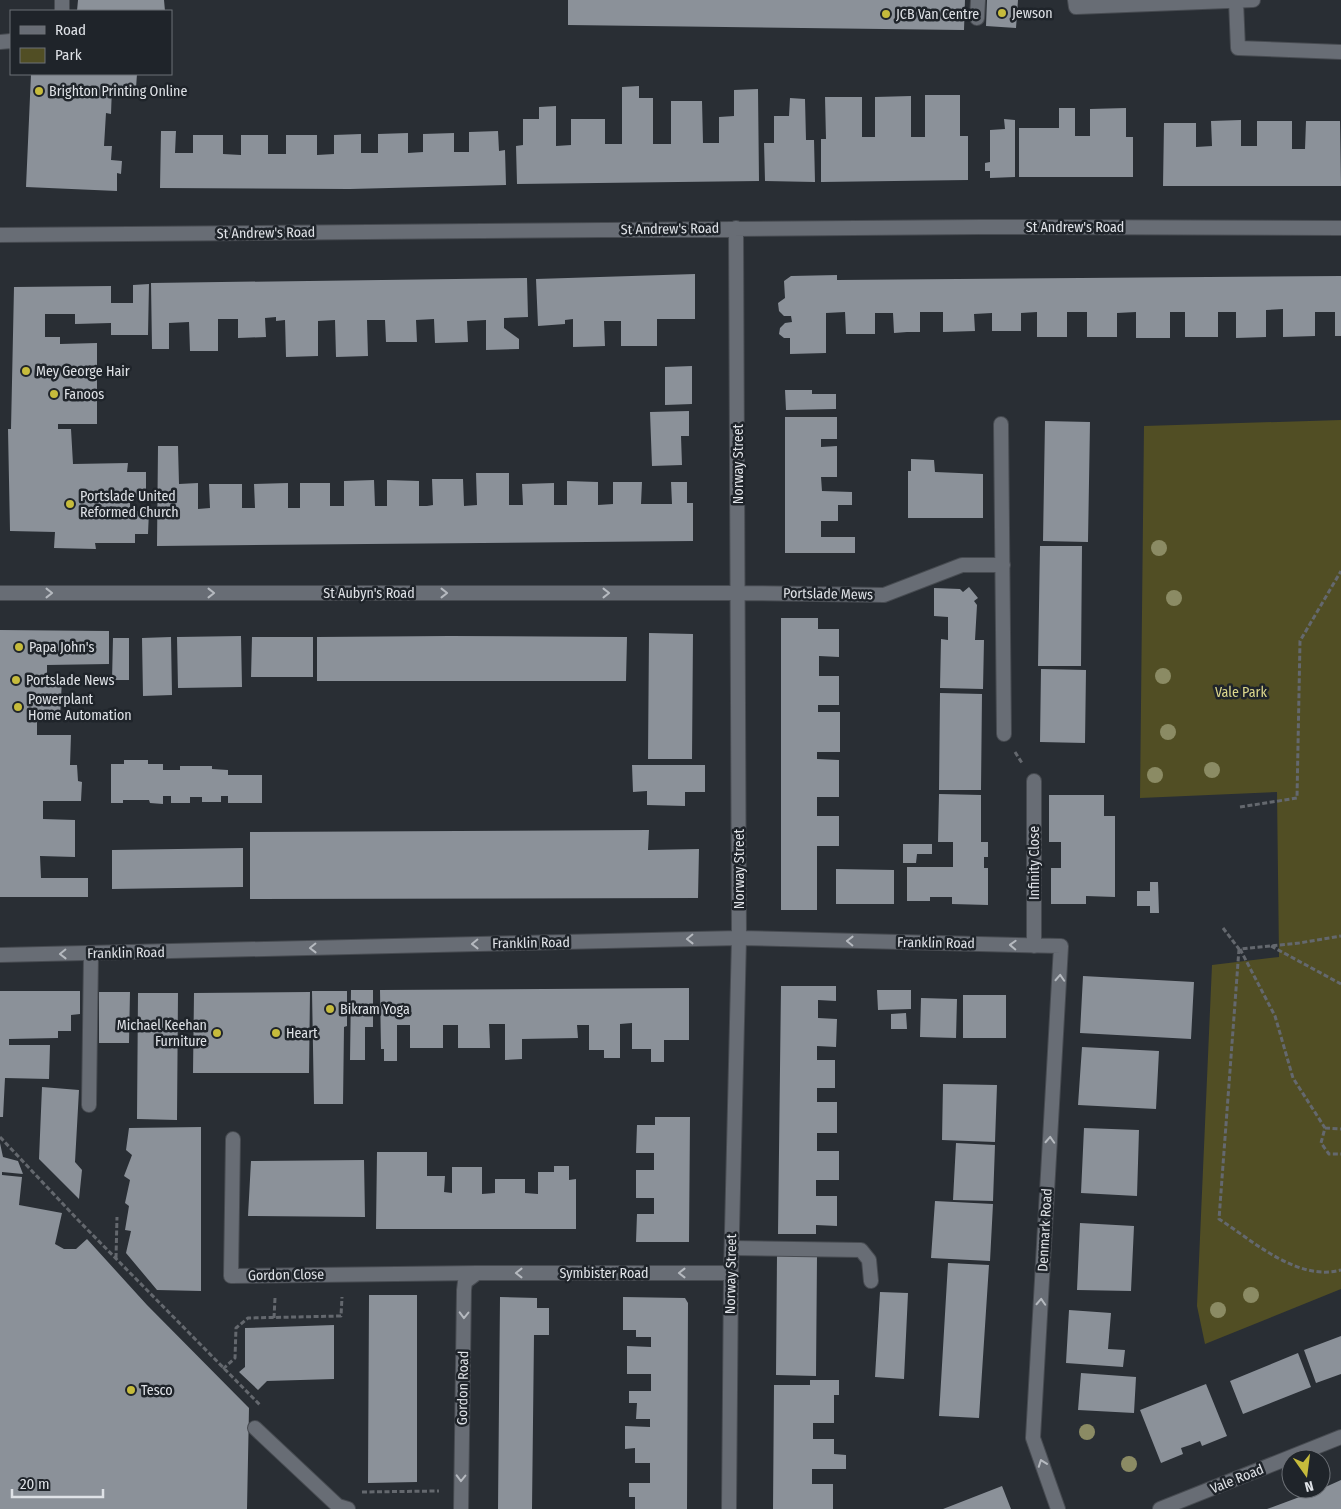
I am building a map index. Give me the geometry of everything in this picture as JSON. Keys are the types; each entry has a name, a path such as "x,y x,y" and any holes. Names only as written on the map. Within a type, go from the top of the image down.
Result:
{"street":[{"path":"977,18 978,0"},
{"path":"1075,0 1076,7 1252,0"},
{"path":"1236,1 1238,48 1341,52"},
{"name":"St Andrew's Road","path":"0,235 736,228 1341,228"},
{"name":"Norway Street","path":"729,1509 731,1273 739,938 736,228"},
{"path":"1001,424 1004,734"},
{"name":"Portslade Mews","path":"738,593 884,595 962,565 1003,566"},
{"name":"St Aubyn's Road","path":"0,593 738,593"},
{"name":"Infinity Close","path":"1034,781 1034,946"},
{"name":"Franklin Road","path":"0,955 739,938 1062,946"},
{"name":"Denmark Road","path":"1058,1509 1033,1438 1062,946"},
{"path":"89,1105 91,954"},
{"name":"Gordon Close","path":"233,1139 231,1276 477,1273"},
{"path":"732,1248 861,1250 869,1260 871,1281"},
{"name":"Symbister Road","path":"477,1273 731,1273"},
{"name":"Gordon Road","path":"460,1509 464,1290 465,1282 477,1273"},
{"path":"254,1428 338,1506 348,1509"},
{"name":"Vale Road","path":"1160,1509 1341,1437"}],"path":[{"path":"1240,807 1297,798 1300,641 1341,571"},
{"path":"1004,734 1034,781"},
{"path":"1223,928 1240,949 1275,1016 1293,1078 1325,1128 1321,1144 1329,1154 1341,1154"},
{"path":"1240,949 1341,936"},
{"path":"1271,946 1341,984"},
{"path":"1240,949 1219,1219 1276,1256 1303,1269 1330,1273 1341,1270"},
{"path":"1325,1128 1341,1128"},
{"path":"0,1137 264,1410"},
{"path":"116,1258 117,1217"},
{"path":"224,1370 235,1358 236,1328 248,1318 341,1316 342,1290"},
{"path":"359,1492 461,1491"}],"green space":[{"name":"Vale Park","path":"1341,420 1341,1289 1205,1344 1197,1306 1212,965 1279,957 1277,792 1140,798 1144,426"}],"building":[{"path":"78,0 164,0 165,10 77,10"},
{"path":"568,0 965,0 964,30 568,25"},
{"name":"Jewson","path":"987,0 1018,0 1016,28 986,26"},
{"path":"31,75 137,75 136,88 112,87 111,114 106,113 104,146 112,146 111,160 122,161 121,174 117,173 117,191 26,187"},
{"path":"639,86 639,98 653,98 653,144 671,144 671,101 702,101 703,143 719,143 719,117 734,116 734,90 758,89 759,181 517,184 516,146 523,145 523,119 539,119 539,107 556,106 556,146 571,145 571,119 605,119 605,144 622,144 622,87"},
{"path":"925,95 960,95 960,136 968,136 968,180 821,182 821,139 826,139 825,97 862,97 862,137 875,137 875,97 911,96 911,137 925,137"},
{"path":"790,98 805,99 806,140 814,140 815,182 765,181 764,143 774,143 774,116 789,116"},
{"path":"1059,108 1075,108 1075,136 1090,136 1090,109 1126,108 1126,137 1133,137 1133,177 1019,177 1019,128 1059,128"},
{"path":"1004,119 1015,120 1015,177 990,178 990,171 985,171 985,163 990,162 990,130 1005,129"},
{"path":"1241,120 1241,146 1257,146 1257,121 1292,121 1292,149 1305,149 1306,121 1340,121 1341,186 1163,186 1164,123 1196,123 1196,147 1212,146 1211,121"},
{"path":"161,131 176,131 175,153 193,153 193,135 223,135 223,154 241,155 241,135 268,135 268,154 286,154 286,135 317,135 317,155 334,154 334,135 361,134 361,153 378,153 378,134 408,133 408,153 423,152 423,134 454,133 454,152 469,152 469,132 498,131 499,151 505,150 506,185 350,189 160,188"},
{"path":"695,274 695,319 657,319 657,346 621,346 621,321 604,321 605,346 573,347 573,319 565,320 565,324 538,326 536,279"},
{"path":"837,275 837,280 1341,276 1341,336 1335,336 1335,312 1315,312 1315,336 1283,337 1283,309 1266,310 1266,337 1236,338 1236,312 1218,312 1218,337 1185,337 1185,312 1170,312 1170,338 1136,338 1136,312 1117,313 1117,337 1087,337 1087,312 1067,312 1067,337 1037,337 1037,312 1021,313 1021,331 992,331 992,313 974,314 975,331 943,332 943,312 920,312 920,332 894,333 893,313 875,313 875,334 846,334 845,312 826,313 826,353 790,354 790,338 784,338 779,334 780,328 785,323 792,322 791,316 784,316 779,311 778,303 785,298 784,281 791,276"},
{"path":"527,278 528,317 504,318 504,328 519,339 519,349 486,350 486,320 467,321 468,342 435,343 434,319 416,320 417,342 386,342 385,320 367,320 368,356 336,357 335,320 318,321 318,356 286,357 285,320 276,321 276,317 265,318 266,337 238,338 238,319 218,319 218,351 190,351 189,322 169,323 169,349 152,349 151,283"},
{"path":"149,284 148,335 111,335 111,323 75,324 75,314 45,314 45,337 60,337 60,344 97,343 97,424 58,424 58,429 71,429 73,464 128,463 127,472 146,472 146,498 130,497 130,511 149,511 148,534 135,534 135,543 95,543 96,549 54,548 55,532 10,531 8,429 11,429 14,287 111,286 111,303 133,303 133,285"},
{"path":"692,366 692,404 665,405 665,367"},
{"path":"785,390 812,390 812,394 836,394 836,409 786,410"},
{"path":"689,411 689,436 681,436 682,465 652,466 650,412"},
{"path":"785,417 837,417 837,439 821,439 821,447 837,446 837,477 821,477 822,491 852,492 852,505 838,505 838,521 821,521 821,537 855,537 855,553 785,553"},
{"path":"1045,421 1090,422 1088,542 1043,541"},
{"path":"158,446 178,446 179,484 198,483 198,509 210,508 209,484 242,484 242,508 255,508 254,484 288,483 288,508 300,508 300,483 330,483 330,506 344,506 344,481 374,480 375,506 387,506 387,480 419,481 419,506 427,506 433,505 432,479 463,479 464,506 477,505 476,473 509,473 509,505 523,505 522,484 554,483 554,505 567,505 567,481 598,482 598,505 613,504 613,482 642,482 641,504 672,504 671,482 687,482 687,503 693,503 693,541 157,546"},
{"path":"911,459 934,460 935,472 983,474 983,518 908,518 908,471 911,471"},
{"path":"1040,546 1082,546 1081,666 1038,666"},
{"path":"969,587 978,598 974,601 977,605 975,640 984,640 983,689 940,688 941,639 948,640 948,617 934,616 934,588 960,589 963,592"},
{"path":"781,618 818,618 818,629 839,629 839,657 819,656 819,676 839,676 839,705 818,705 818,712 840,712 840,752 817,752 817,759 839,760 839,797 817,797 817,816 839,816 839,846 817,846 817,910 781,910"},
{"path":"0,630 109,631 109,664 47,665 47,680 62,680 60,717 43,717 43,722 37,722 37,735 71,735 70,765 77,765 78,781 82,782 81,801 43,801 43,819 75,820 75,857 40,856 41,878 88,878 88,897 0,897"},
{"path":"649,633 693,634 692,759 648,759"},
{"path":"241,636 242,687 178,688 177,637"},
{"path":"171,637 172,695 143,696 142,638"},
{"path":"252,637 313,637 313,677 251,677"},
{"path":"317,637 627,637 626,681 317,681"},
{"path":"113,638 129,638 129,680 112,680"},
{"path":"1041,669 1086,670 1085,743 1040,742"},
{"path":"940,693 982,694 981,790 939,790"},
{"path":"124,760 148,760 148,764 163,764 163,770 180,770 180,766 212,766 212,769 228,770 228,775 262,775 262,803 228,803 228,796 221,796 221,802 202,802 202,797 190,797 190,803 171,803 171,796 163,796 163,804 150,803 149,800 123,800 123,803 111,803 111,764 124,764"},
{"path":"632,765 705,765 705,792 685,792 685,806 647,805 647,791 633,792"},
{"path":"939,794 981,795 981,842 988,842 988,857 984,857 984,868 988,868 988,905 952,904 952,897 930,897 930,901 907,901 907,867 953,867 953,842 938,842"},
{"path":"1049,795 1104,795 1104,816 1115,816 1115,897 1086,896 1086,904 1051,904 1051,868 1061,868 1061,842 1049,842"},
{"path":"649,830 648,850 699,849 698,898 250,899 250,832"},
{"path":"903,844 932,844 932,854 917,854 916,863 903,863"},
{"path":"243,848 243,887 112,889 112,850"},
{"path":"836,869 894,870 894,904 836,904"},
{"path":"1150,882 1158,882 1159,913 1150,913 1150,906 1137,906 1137,891 1150,891"},
{"path":"1083,976 1194,982 1191,1039 1080,1033"},
{"path":"781,986 836,986 836,1001 818,1000 818,1018 837,1019 836,1047 817,1046 817,1060 835,1060 835,1088 817,1088 817,1102 837,1102 837,1133 817,1133 817,1151 839,1151 839,1180 816,1180 816,1196 837,1196 837,1226 816,1225 816,1234 778,1234"},
{"path":"689,988 689,1040 664,1040 664,1062 651,1062 651,1049 632,1049 632,1023 620,1024 620,1058 604,1058 604,1050 589,1050 589,1025 577,1025 578,1038 522,1039 522,1059 505,1060 505,1024 489,1024 490,1048 458,1048 458,1025 443,1025 443,1048 410,1048 410,1025 397,1025 397,1061 384,1061 384,1049 381,1049 380,990"},
{"path":"351,990 373,990 373,1027 365,1027 365,1060 350,1060"},
{"path":"877,990 911,990 911,1009 878,1010"},
{"path":"0,991 80,991 80,1014 71,1015 71,1031 58,1031 58,1038 9,1039 9,1045 50,1045 49,1079 5,1078 3,1117 0,1117"},
{"path":"312,991 347,991 347,1026 344,1027 343,1104 314,1104"},
{"path":"99,992 130,992 129,1043 99,1043"},
{"path":"310,992 309,1073 193,1073 194,993"},
{"path":"138,993 178,993 177,1120 137,1119"},
{"path":"963,995 1006,995 1006,1038 963,1038"},
{"path":"921,998 957,999 956,1038 920,1037"},
{"path":"906,1013 907,1029 891,1029 891,1014"},
{"path":"1082,1047 1159,1051 1156,1109 1078,1105"},
{"path":"943,1084 997,1085 995,1142 942,1140"},
{"path":"42,1087 79,1090 75,1162 82,1170 79,1199 39,1159"},
{"path":"655,1117 690,1117 689,1242 636,1242 637,1214 654,1214 654,1198 636,1198 636,1170 654,1170 654,1153 636,1153 637,1125 655,1125"},
{"path":"201,1127 201,1291 157,1290 126,1253 131,1231 125,1230 129,1206 125,1203 130,1180 124,1176 132,1155 126,1150 129,1128"},
{"path":"1084,1128 1139,1130 1137,1196 1081,1193"},
{"name":"Tesco","path":"0,1143 3,1157 18,1161 23,1174 2,1172 2,1175 22,1177 19,1205 62,1213 55,1244 64,1249 76,1249 87,1239 147,1305 249,1408 247,1509 0,1509"},
{"path":"956,1143 995,1145 993,1201 953,1200"},
{"path":"377,1152 427,1152 427,1176 445,1176 444,1192 452,1193 452,1167 482,1167 482,1194 495,1193 495,1179 525,1179 525,1193 538,1194 538,1172 554,1172 554,1166 569,1166 569,1180 576,1179 576,1229 376,1229"},
{"path":"364,1160 365,1217 248,1216 251,1161"},
{"path":"935,1201 993,1204 990,1261 931,1258"},
{"path":"1080,1223 1134,1226 1131,1291 1077,1290"},
{"path":"777,1255 817,1255 816,1376 776,1375"},
{"path":"948,1263 989,1265 979,1418 939,1416"},
{"path":"880,1292 908,1293 904,1379 875,1377"},
{"path":"369,1295 417,1295 417,1482 368,1483"},
{"path":"500,1297 537,1298 537,1308 549,1308 549,1335 534,1335 532,1509 498,1509"},
{"path":"623,1297 685,1298 688,1303 687,1509 635,1509 635,1497 629,1497 629,1483 650,1483 650,1463 635,1463 635,1448 625,1449 625,1426 650,1427 650,1419 636,1419 637,1403 629,1403 629,1391 651,1391 651,1374 627,1374 627,1346 651,1347 651,1337 636,1337 636,1330 623,1330"},
{"path":"1069,1310 1111,1313 1108,1349 1125,1350 1123,1367 1066,1363"},
{"path":"334,1325 334,1379 267,1381 258,1390 239,1372 245,1367 245,1328"},
{"path":"1341,1336 1341,1374 1316,1383 1304,1350"},
{"path":"1298,1353 1311,1387 1243,1414 1230,1381"},
{"path":"1081,1373 1136,1377 1134,1413 1078,1410"},
{"path":"810,1380 839,1380 839,1395 834,1395 834,1423 813,1423 813,1439 834,1439 834,1454 846,1455 846,1469 812,1469 812,1484 833,1484 833,1509 773,1509 774,1385 810,1385"},
{"path":"1206,1384 1227,1436 1202,1446 1200,1441 1181,1448 1183,1454 1161,1463 1140,1410"},
{"path":"1341,1480 1341,1509 1267,1509 1294,1499 1331,1499 1331,1484"},
{"path":"1002,1486 1011,1509 943,1509"}],"place":[{"name":"Jewson","path":"1002,13"},
{"name":"JCB Van Centre","path":"886,14"},
{"name":"Brighton Printing Online","path":"39,91"},
{"name":"Mey George Hair","path":"26,371"},
{"name":"Fanoos","path":"54,394"},
{"name":"Portslade United Reformed Church","path":"70,504"},
{"name":"Papa John's","path":"19,647"},
{"name":"Portslade News","path":"16,680"},
{"name":"Powerplant Home Automation","path":"18,707"},
{"name":"Bikram Yoga","path":"330,1009"},
{"name":"Michael Keehan Furniture","path":"217,1033"},
{"name":"Heart","path":"276,1033"},
{"name":"Tesco","path":"131,1390"}]}
